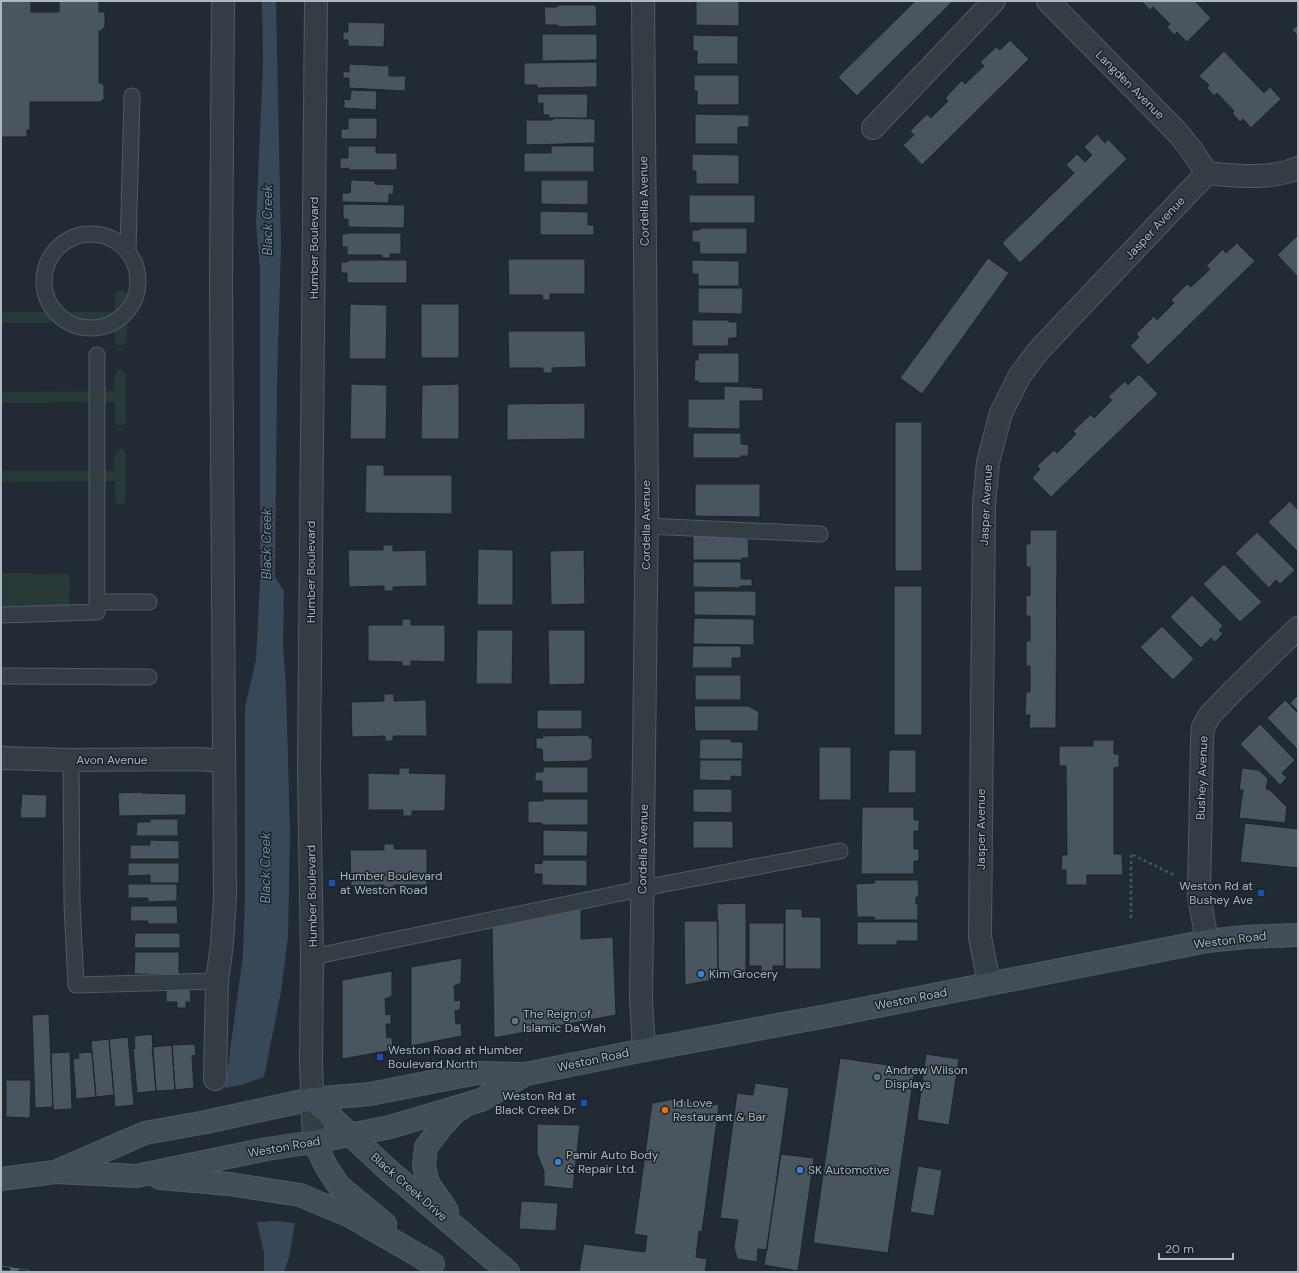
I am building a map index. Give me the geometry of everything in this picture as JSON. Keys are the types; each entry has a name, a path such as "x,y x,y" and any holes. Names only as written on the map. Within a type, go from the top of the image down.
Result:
{"main road":[{"name":"Weston Road","path":"55,1172 145,1133 206,1122 312,1099 370,1094 477,1073 526,1074 1207,941 1245,937 1298,935"},
{"name":"Weston Road","path":"1,1179 55,1172 136,1176 267,1149 314,1142 390,1127 481,1100 526,1074"},
{"path":"370,1094 341,1108 332,1117 314,1142 327,1168 340,1186 438,1268"},
{"name":"Black Creek Drive","path":"312,1099 387,1169 508,1272"},
{"path":"463,1235 428,1183 424,1166 426,1147 456,1111 481,1100"},
{"path":"136,1176 229,1184 300,1195 352,1217 438,1268"}],"street":[{"path":"215,1078 217,981 222,944 225,898 221,291 223,1"},
{"name":"Humber Boulevard","path":"314,1142 311,1062 312,957 310,768 316,1"},
{"name":"Cordella Avenue","path":"643,1 647,526 642,888 642,998 644,1050"},
{"path":"873,128 994,1"},
{"name":"Langden Avenue","path":"1048,1 1177,132 1190,148 1206,173"},
{"path":"1206,173 1244,177 1287,172 1298,168"},
{"name":"Jasper Avenue","path":"989,983 980,937 984,505 988,462 1001,413 1020,376 1040,349 1206,173"},
{"name":"Bushey Avenue","path":"1207,941 1199,896 1203,727 1210,715 1233,691 1298,628"},
{"name":"Avon Avenue","path":"1,758 71,760 199,759 223,761"}],"lane":[{"path":"128,251 116,241 101,234 84,234 69,239 56,249 47,263 44,286 45,293 52,307 62,318 75,325 89,328 104,326 117,320 128,309 136,296 138,282 136,266 128,251 132,96"},
{"path":"1,615 97,612 97,355"},
{"path":"647,526 820,534"},
{"path":"97,602 149,602"},
{"path":"1,676 149,677"},
{"path":"71,760 72,904 76,985 217,981"},
{"path":"312,957 642,888 840,851"}],"path":[{"path":"1131,918 1131,854 1178,877"}],"green space":[{"path":"121,290 127,294 127,341 124,345 117,345 115,341 115,322 1,323 1,312 114,312 115,294 117,291"},
{"path":"120,369 126,374 126,421 124,425 117,425 115,421 115,402 1,403 1,392 114,391 114,376"},
{"path":"121,448 126,453 126,500 124,504 117,504 115,500 115,481 1,482 1,471 114,471 114,458 116,452"},
{"path":"1,573 70,574 69,616 1,615"}],"water":[{"name":"Black Creek","path":"262,1 276,1 281,244 277,385 275,577 284,591 283,647 286,686 290,835 288,937 281,992 264,1077 241,1085 225,1088 243,955 245,893 245,707 256,660 260,582 260,269 256,224 263,63"},
{"path":"276,1221 295,1223 289,1258 284,1272 264,1272 264,1253 257,1222"}],"building":[{"path":"1,1 31,1 31,12 59,12 59,1 99,1 99,12 105,12 105,28 103,28 102,31 99,31 99,83 104,85 104,100 102,100 102,102 30,102 30,130 27,130 27,137 1,137"},
{"path":"696,1 739,1 739,26 696,25"},
{"path":"915,1 953,1 857,96 838,77"},
{"path":"1195,1 1211,18 1187,42 1177,32 1174,35 1167,27 1170,24 1153,7 1150,10 1142,2"},
{"path":"557,5 596,5 597,26 558,27 558,25 545,25 544,7 557,7"},
{"path":"348,22 385,23 384,47 348,46 348,40 343,40 343,32 348,32"},
{"path":"1298,25 1298,36 1292,30"},
{"path":"542,34 597,34 597,60 542,61"},
{"path":"693,35 738,36 738,64 697,64 697,51 693,51"},
{"path":"1010,40 1029,59 922,165 903,145 914,135 910,131 927,114 931,118 948,101 945,98 962,80 965,84 984,66 980,62 996,47 1000,50"},
{"path":"1224,51 1264,93 1270,87 1281,99 1251,128 1243,119 1240,122 1232,113 1234,111 1217,93 1214,96 1207,88 1209,85 1199,76"},
{"path":"597,62 597,87 537,88 537,85 524,85 524,63"},
{"path":"349,64 389,66 389,76 406,76 405,91 349,88 349,78 343,78 343,71 349,72"},
{"path":"694,75 739,75 739,105 697,105 697,91 694,91"},
{"path":"351,90 377,91 376,110 344,108 344,99 350,100"},
{"path":"537,94 588,94 587,118 549,118 549,115 543,115 543,103 538,104"},
{"path":"695,114 749,115 749,127 738,127 738,144 695,144"},
{"path":"348,118 377,118 377,139 341,139 341,129 348,129"},
{"path":"553,118 595,119 595,143 526,145 526,120 553,120"},
{"path":"1097,134 1105,143 1108,139 1127,159 1020,263 1002,243 1074,173 1066,165 1077,154 1085,162 1092,155 1084,147"},
{"path":"348,146 376,146 376,153 397,153 397,170 340,169 340,158 348,158"},
{"path":"551,146 594,146 594,172 524,172 524,153 551,153"},
{"path":"692,154 739,155 739,184 696,184 696,171 692,171"},
{"path":"351,180 375,181 375,184 394,185 393,195 389,194 389,203 342,202 342,193 350,193"},
{"path":"541,180 588,180 588,205 541,204"},
{"path":"689,195 755,195 755,223 689,223"},
{"path":"343,205 405,205 404,228 348,227 348,219 343,219"},
{"path":"540,211 588,212 588,225 594,225 594,235 540,235"},
{"path":"700,228 747,228 747,254 700,254 699,242 692,242 692,230 700,230"},
{"path":"401,233 401,254 390,254 390,258 382,258 382,255 347,255 347,247 342,247 342,234"},
{"path":"1298,235 1298,277 1277,255"},
{"path":"1237,243 1255,261 1148,365 1130,346 1139,337 1136,334 1154,316 1157,320 1174,303 1171,300 1187,284 1191,287 1210,269 1206,266 1223,249 1226,253"},
{"path":"988,258 1009,273 922,394 900,378"},
{"path":"508,259 585,259 585,294 550,294 550,300 543,300 542,295 509,295"},
{"path":"348,260 407,260 407,283 347,283 347,273 341,273 341,262 348,262"},
{"path":"692,260 739,261 739,286 698,286 698,274 692,274"},
{"path":"698,288 743,288 742,314 698,313"},
{"path":"350,304 387,305 386,359 349,359"},
{"path":"421,304 459,304 459,358 421,358"},
{"path":"692,320 729,320 729,322 737,322 737,338 729,338 728,346 692,346"},
{"path":"508,331 585,331 586,367 552,368 552,373 543,373 543,368 509,368"},
{"path":"698,353 739,353 739,383 698,383 698,381 694,381 695,360 698,360"},
{"path":"1139,374 1158,394 1051,497 1032,478 1040,469 1037,466 1054,450 1057,453 1076,434 1073,431 1091,414 1094,418 1112,400 1108,397 1125,381 1128,385"},
{"path":"351,384 387,385 386,439 350,439"},
{"path":"459,384 459,439 421,439 422,385"},
{"path":"724,386 763,388 763,401 740,401 740,429 688,428 688,399 724,399"},
{"path":"585,403 585,439 507,440 507,404"},
{"path":"895,422 922,422 922,571 895,571"},
{"path":"693,433 741,433 741,444 749,445 748,456 741,456 741,458 693,458"},
{"path":"366,465 384,465 384,475 452,475 452,514 365,513"},
{"path":"695,484 760,484 760,517 695,516"},
{"path":"1290,501 1298,510 1298,552 1268,522"},
{"path":"1030,530 1057,530 1056,728 1029,728 1030,715 1025,715 1026,692 1030,692 1030,666 1026,666 1026,641 1030,641 1030,616 1026,616 1026,595 1030,596 1030,567 1026,567 1026,544 1030,544"},
{"path":"1257,532 1295,570 1280,584 1276,580 1269,588 1235,553"},
{"path":"693,535 748,537 749,558 742,558 742,560 693,560"},
{"path":"383,545 393,545 393,551 426,550 427,586 393,587 393,591 384,591 384,586 349,587 348,550 383,550"},
{"path":"478,549 513,550 513,605 477,605"},
{"path":"584,550 585,604 551,605 550,551"},
{"path":"693,562 741,562 741,579 752,579 752,586 740,586 740,588 693,587"},
{"path":"1224,564 1262,602 1240,622 1203,584"},
{"path":"894,586 922,586 922,735 894,735"},
{"path":"694,591 756,591 756,616 694,615"},
{"path":"1192,595 1223,626 1219,630 1223,634 1215,642 1211,638 1201,648 1170,617"},
{"path":"694,618 754,619 754,645 693,644"},
{"path":"402,619 411,619 411,625 445,625 445,662 411,661 411,666 402,666 402,662 368,661 368,625 402,625"},
{"path":"1162,626 1194,659 1173,680 1140,647"},
{"path":"477,630 513,630 512,684 476,684"},
{"path":"548,630 585,630 585,684 549,685"},
{"path":"693,646 741,646 741,658 732,658 732,668 692,668"},
{"path":"695,675 741,675 741,700 695,700"},
{"path":"384,694 394,694 394,701 426,700 427,736 393,736 393,741 385,741 385,736 352,737 351,702 384,701"},
{"path":"1298,695 1298,711 1290,703"},
{"path":"1285,700 1298,713 1298,750 1267,718"},
{"path":"694,706 749,706 759,712 758,731 695,731"},
{"path":"537,710 582,710 582,729 537,729"},
{"path":"1260,724 1295,760 1282,773 1287,778 1280,785 1240,744"},
{"path":"589,735 589,738 592,738 592,759 589,761 543,762 542,749 536,749 536,738 543,738 542,736"},
{"path":"700,739 731,739 731,742 743,742 743,759 699,759"},
{"path":"1093,740 1114,740 1114,754 1119,754 1119,767 1114,768 1114,854 1122,854 1123,875 1087,875 1087,885 1066,885 1066,870 1061,870 1062,855 1067,855 1066,766 1059,766 1059,746 1093,746"},
{"path":"819,747 851,747 851,800 819,800"},
{"path":"889,750 916,750 916,793 888,793"},
{"path":"700,760 742,760 742,777 731,776 731,781 699,780"},
{"path":"543,767 588,767 588,793 542,793 542,781 535,781 535,772 543,772"},
{"path":"399,768 410,768 409,773 446,774 445,811 412,811 412,816 403,816 403,810 368,810 368,773 399,774"},
{"path":"1242,768 1259,770 1268,779 1266,789 1270,790 1287,807 1285,823 1239,818 1243,790 1239,790"},
{"path":"693,789 732,789 732,813 693,812"},
{"path":"142,792 186,794 186,815 119,816 118,793"},
{"path":"22,794 47,795 46,818 20,818"},
{"path":"543,799 588,799 588,825 542,825 542,823 528,823 528,801 543,801"},
{"path":"862,807 914,807 914,820 919,820 919,831 914,831 914,849 919,849 919,861 914,861 914,874 861,874"},
{"path":"150,819 178,819 178,836 136,836 137,822 150,822"},
{"path":"693,821 733,821 733,848 693,848"},
{"path":"1245,823 1298,829 1298,868 1240,862"},
{"path":"543,830 588,831 587,856 543,856"},
{"path":"150,840 179,841 179,859 130,859 130,845 150,845"},
{"path":"384,844 394,844 394,849 427,849 427,885 394,885 394,890 384,890 384,885 351,886 350,850 384,850"},
{"path":"542,860 587,860 587,886 542,885 542,874 534,874 534,863 542,864"},
{"path":"128,863 179,863 179,883 150,883 150,875 128,876"},
{"path":"874,880 918,880 919,897 916,897 916,904 918,904 918,920 874,920 874,917 857,917 856,884 875,883"},
{"path":"128,884 177,884 177,901 148,902 148,898 128,898"},
{"path":"746,903 746,973 718,979 717,904"},
{"path":"131,906 177,906 178,924 148,924 148,921 130,921"},
{"path":"581,909 581,939 613,937 616,1015 494,1038 492,927"},
{"path":"785,909 802,909 802,917 821,917 821,969 785,969"},
{"path":"684,921 718,921 718,979 685,985"},
{"path":"857,922 918,922 918,941 897,941 897,945 857,945"},
{"path":"749,923 784,923 784,966 773,966 773,976 761,976 761,966 749,966"},
{"path":"135,933 180,933 180,948 134,948"},
{"path":"135,952 179,952 179,975 134,974"},
{"path":"462,958 461,983 454,986 455,1001 461,1000 460,1010 455,1011 456,1024 461,1023 462,1036 411,1046 411,967"},
{"path":"392,971 392,996 385,999 386,1015 391,1014 391,1024 386,1024 387,1038 392,1037 393,1050 342,1059 342,980"},
{"path":"166,987 190,987 191,1002 186,1002 186,1008 177,1008 177,1002 166,1002"},
{"path":"49,1014 53,1107 35,1108 32,1015"},
{"path":"152,1034 156,1091 137,1093 133,1048 135,1049 134,1036"},
{"path":"128,1037 134,1105 115,1107 109,1039"},
{"path":"109,1039 114,1095 96,1097 91,1041"},
{"path":"195,1044 196,1055 192,1056 194,1088 175,1090 172,1045"},
{"path":"172,1045 175,1090 156,1091 152,1047"},
{"path":"70,1052 72,1109 53,1110 51,1053"},
{"path":"92,1052 96,1097 76,1099 73,1059 79,1058 78,1053"},
{"path":"926,1054 959,1059 949,1125 917,1120"},
{"path":"840,1058 915,1069 888,1253 813,1243"},
{"path":"6,1080 31,1080 30,1118 6,1117"},
{"path":"755,1083 789,1088 767,1250 758,1249 757,1262 737,1259 734,1247 738,1220 720,1218 737,1093 753,1095"},
{"path":"674,1099 719,1105 702,1232 699,1231 696,1257 707,1259 705,1272 579,1272 584,1244 645,1252 647,1236 634,1234 652,1103"},
{"name":"Pamir Auto Body & Repair Ltd.","path":"537,1124 580,1125 573,1189 544,1186 544,1171 537,1154"},
{"path":"781,1154 814,1158 798,1271 764,1265"},
{"path":"918,1166 942,1170 934,1216 910,1212"},
{"path":"521,1201 558,1203 556,1231 519,1229"}],"railway":[{"path":"1,1268 27,1272"}],"place":[{"name":"Humber Boulevard at Weston Road","path":"332,883"},
{"name":"Weston Rd at Bushey Ave","path":"1261,893"},
{"name":"Kim Grocery","path":"701,974"},
{"name":"The Reign of Islamic Da'Wah","path":"515,1021"},
{"name":"Weston Road at Humber Boulevard North","path":"380,1057"},
{"name":"Andrew Wilson Displays","path":"877,1077"},
{"name":"Weston Rd at Black Creek Dr","path":"584,1103"},
{"name":"Id Love Restaurant & Bar","path":"665,1110"},
{"name":"Pamir Auto Body & Repair Ltd.","path":"558,1162"},
{"name":"SK Automotive","path":"800,1170"}]}
